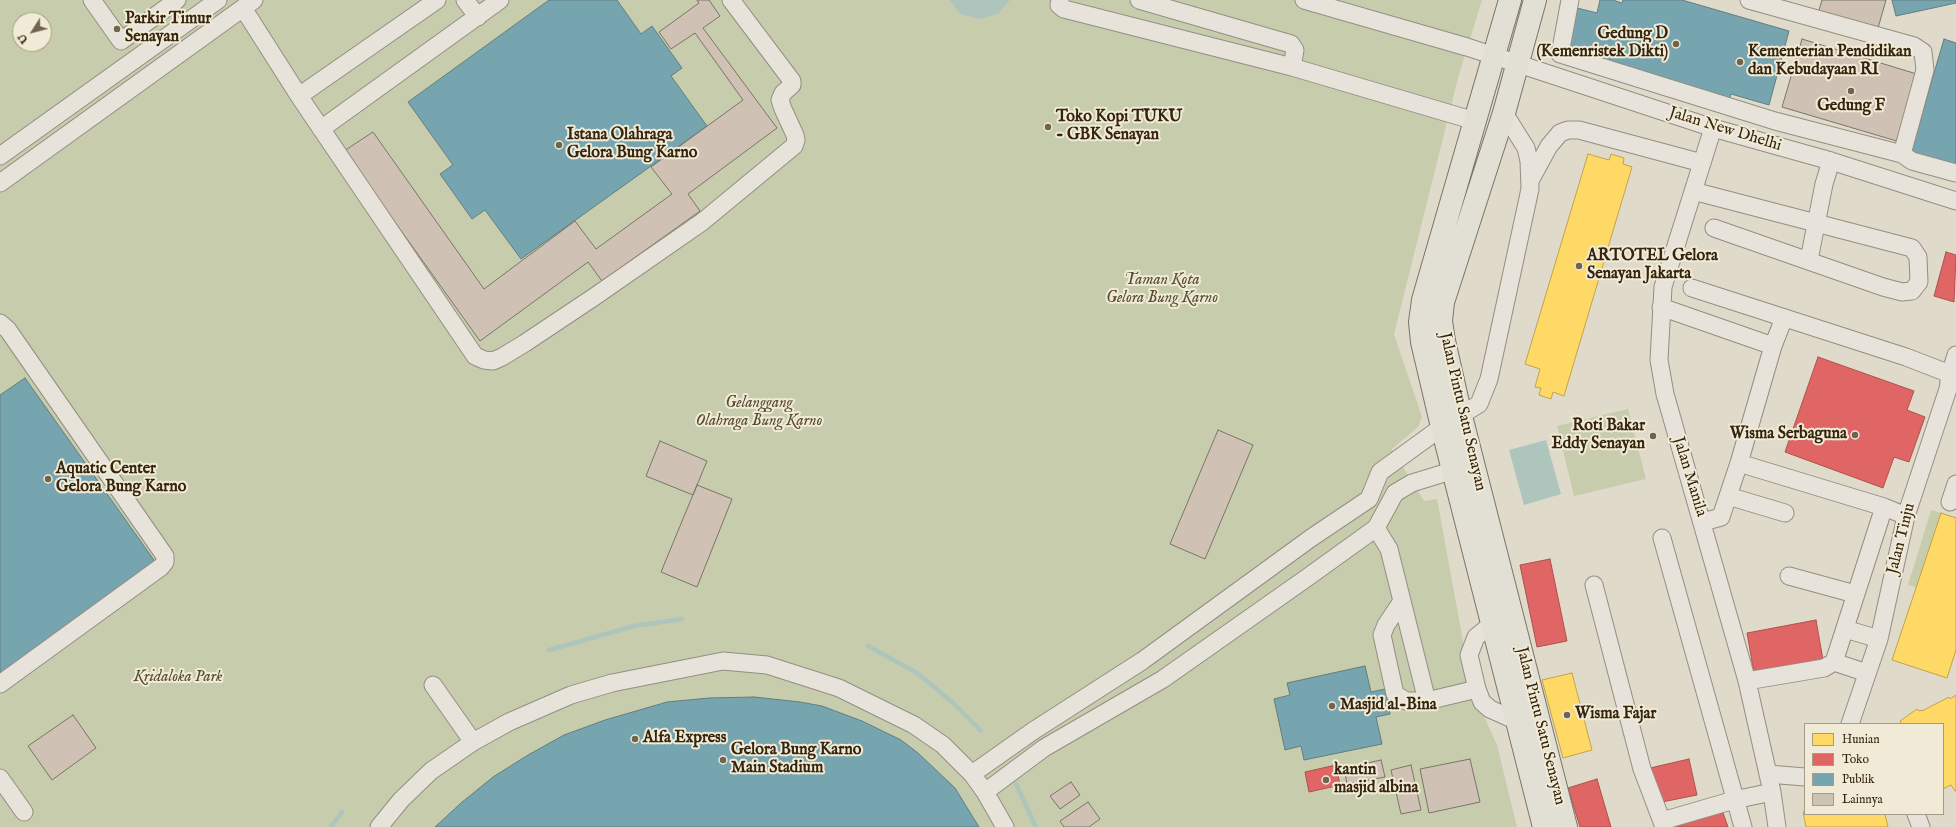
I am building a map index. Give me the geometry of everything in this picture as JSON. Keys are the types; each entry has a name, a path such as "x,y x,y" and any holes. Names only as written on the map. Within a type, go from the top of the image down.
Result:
{"main road":[{"name":"Jalan Pintu Satu Senayan","path":"1510,0 1422,308 1420,322 1422,342 1442,427 1464,467 1566,827"},
{"name":"Jalan Pintu Satu Senayan","path":"1535,0 1504,113 1443,302 1441,321 1461,416 1464,467 1493,624 1544,827"}],"street":[{"path":"92,0 121,41 176,0"},
{"path":"0,156 218,0"},
{"path":"299,96 437,0"},
{"path":"465,0 478,17"},
{"path":"321,129 500,0"},
{"path":"0,182 249,4 299,96 475,356 484,360 493,360 514,350 594,297 695,226 794,146 796,140 795,135 782,109 780,100 783,93 792,85 792,81 731,0"},
{"path":"1060,0 1059,5 1064,9 1292,67 1475,121"},
{"path":"1139,0 1168,4 1291,44 1296,50 1292,67"},
{"name":"Jalan New Dhelhi","path":"1304,0 1467,47 1713,128 1831,162 1956,201"},
{"path":"1570,0 1560,54 1775,121 1902,154 1912,161 1956,173"},
{"path":"1748,0 1914,46 1923,52 1924,70 1902,154"},
{"path":"1786,0 1797,3 1798,0"},
{"path":"1160,33 1168,4"},
{"path":"972,774 1033,731 1142,661 1311,538 1369,499 1380,472 1442,427 1479,404 1489,379 1530,189 1530,161 1526,148 1504,113"},
{"name":"Jalan Manila","path":"1713,128 1663,288 1659,360 1664,394 1703,522 1747,681 1772,792 1777,827"},
{"path":"1530,181 1549,146 1560,133 1568,130 1579,130 1702,163"},
{"path":"1809,260 1818,225 1824,184 1831,162"},
{"path":"1693,192 1912,248 1918,257 1919,282 1912,291 1902,292 1883,287 1714,228"},
{"path":"1692,288 1784,318 1951,384"},
{"path":"1661,307 1773,346"},
{"path":"1703,522 1721,517 1739,463 1773,346 1784,318"},
{"path":"0,323 8,330 165,556 165,562 161,567 0,684"},
{"name":"Jalan Tinju","path":"1852,723 1879,639 1906,516 1951,384 1956,355"},
{"path":"1739,463 1884,507 1906,516"},
{"path":"985,792 1044,748 1163,679 1376,528 1395,493 1412,483 1464,467"},
{"path":"1950,502 1956,484"},
{"path":"1728,496 1785,513"},
{"path":"1747,681 1824,668 1834,662 1884,507"},
{"path":"1376,528 1389,550 1427,701"},
{"path":"1662,538 1734,800 1743,827"},
{"path":"1789,576 1855,594"},
{"path":"1594,585 1642,769 1663,824 1734,800 1772,792"},
{"path":"1402,601 1386,624 1382,634 1395,694 1406,700 1427,701 1477,689"},
{"path":"1493,624 1476,637 1469,655 1477,689 1482,702 1490,709 1517,720"},
{"path":"1845,629 1879,639"},
{"path":"379,827 401,800 431,771 473,742 509,722 571,695 612,683 723,661 767,665 839,688 914,726 943,745 972,774 985,792 1005,827"},
{"path":"1142,661 1163,679"},
{"path":"1834,662 1867,673"},
{"path":"433,685 473,742"},
{"path":"1033,731 1044,748"},
{"path":"1768,774 1804,777"},
{"path":"0,778 24,812"},
{"path":"1916,815 1921,827"}],"green space":[{"name":"Gelanggang Olahraga Bung Karno","path":"0,0 1482,0 1458,78 1394,334 1422,417 1418,427 1392,449 1424,501 1437,499 1472,690 1497,745 1517,827 0,827"},
{"path":"1628,409 1646,479 1574,496 1557,426"},
{"path":"1931,510 1956,518 1956,574 1949,597 1908,585"}],"shaded area":[{"path":"949,0 1010,0 998,14 979,19 961,14"},
{"path":"1546,440 1561,494 1524,505 1509,450"}],"building: Hunian":[{"name":"ARTOTEL Gelora Senayan Jakarta","path":"1588,154 1609,160 1611,154 1624,158 1623,164 1632,167 1564,396 1553,392 1551,399 1539,395 1541,388 1535,387 1540,369 1525,364"},
{"path":"1941,513 1956,518 1956,650 1947,678 1892,660"},
{"name":"Wisma Fajar","path":"1572,673 1592,750 1563,758 1542,680"},
{"path":"1956,695 1956,791 1951,785 1944,788 1944,723 1901,723 1900,721 1917,709 1922,711 1949,697 1950,699"},
{"path":"1803,812 1804,815 1885,815 1888,827 1806,827"}],"building: Toko":[{"path":"1946,252 1956,255 1954,302 1934,296"},
{"name":"Wisma Serbaguna","path":"1818,357 1914,391 1907,410 1925,417 1909,462 1894,457 1883,488 1785,452"},
{"path":"1550,559 1567,641 1537,647 1520,565"},
{"path":"1816,620 1823,660 1754,673 1747,633"},
{"path":"1689,759 1697,795 1657,803 1650,768"},
{"path":"1336,765 1340,785 1309,792 1305,772"},
{"path":"1597,779 1611,827 1580,827 1568,788"},
{"path":"1722,810 1728,827 1670,827"}],"building: Publik":[{"name":"Istana Olahraga Gelora Bung Karno","path":"549,0 617,0 641,34 652,26 682,68 671,76 707,126 521,259 485,210 472,219 440,174 453,165 408,102"},
{"name":"Gedung D (Kemenristek Dikti)","path":"1600,0 1613,0 1622,3 1623,0 1682,0 1789,31 1769,105 1731,94 1728,104 1563,58 1577,8 1597,13"},
{"path":"1892,0 1956,0 1956,3 1896,16"},
{"path":"1944,39 1956,43 1956,165 1911,152"},
{"name":"Aquatic Center Gelora Bung Karno","path":"25,378 156,563 0,679 0,395"},
{"name":"Masjid al-Bina","path":"1365,666 1371,692 1385,689 1390,714 1376,717 1382,744 1304,760 1301,746 1285,750 1274,699 1290,695 1287,683"},
{"name":"Gelora Bung Karno Main Stadium","path":"754,697 822,706 862,721 901,740 918,753 955,788 979,827 435,827 461,803 493,777 564,735 605,720 667,702 709,698"}],"building: Lainnya":[{"path":"697,0 709,0 720,16 703,28 777,128 688,194 700,211 602,281 588,262 480,341 344,151 373,132 484,289 575,221 596,249 672,194 651,167 743,100 695,33 671,49 659,32 699,3"},
{"path":"1822,0 1886,0 1876,35 1817,17"},
{"name":"Gedung F","path":"1802,39 1920,75 1900,142 1782,107"},
{"path":"1218,430 1253,445 1205,559 1170,544"},
{"path":"660,441 707,461 693,495 646,476"},
{"path":"697,485 732,499 697,587 661,572"},
{"path":"73,715 96,748 52,780 28,746"},
{"path":"1470,759 1480,802 1429,813 1420,769"},
{"path":"1381,760 1385,777 1347,784 1344,768"},
{"path":"1411,765 1421,810 1401,814 1391,770"},
{"path":"1071,782 1080,795 1060,809 1050,796"},
{"path":"1088,802 1100,819 1089,827 1064,827 1060,821"}],"waterway":[{"path":"549,650 634,626 682,619"},
{"path":"868,646 917,673 951,701 981,731"},
{"path":"1016,784 1036,827"},
{"path":"331,827 342,812"}],"place":[{"name":"Parkir Timur Senayan","path":"117,29"},
{"name":"Gedung D (Kemenristek Dikti)","path":"1676,44"},
{"name":"Kementerian Pendidikan dan Kebudayaan RI","path":"1740,62"},
{"name":"Gedung F","path":"1851,91"},
{"name":"Toko Kopi TUKU - GBK Senayan","path":"1048,127"},
{"name":"Istana Olahraga Gelora Bung Karno","path":"559,145"},
{"name":"ARTOTEL Gelora Senayan Jakarta","path":"1579,266"},
{"name":"Wisma Serbaguna","path":"1855,435"},
{"name":"Roti Bakar Eddy Senayan","path":"1653,436"},
{"name":"Aquatic Center Gelora Bung Karno","path":"48,479"},
{"name":"Masjid al-Bina","path":"1332,706"},
{"name":"Wisma Fajar","path":"1567,715"},
{"name":"Alfa Express","path":"635,739"},
{"name":"Gelora Bung Karno Main Stadium","path":"723,760"},
{"name":"kantin masjid albina","path":"1326,780"}],"park label":[{"name":"Taman Kota Gelora Bung Karno","path":"1162,290"},
{"name":"Kridaloka Park","path":"178,678"}]}
